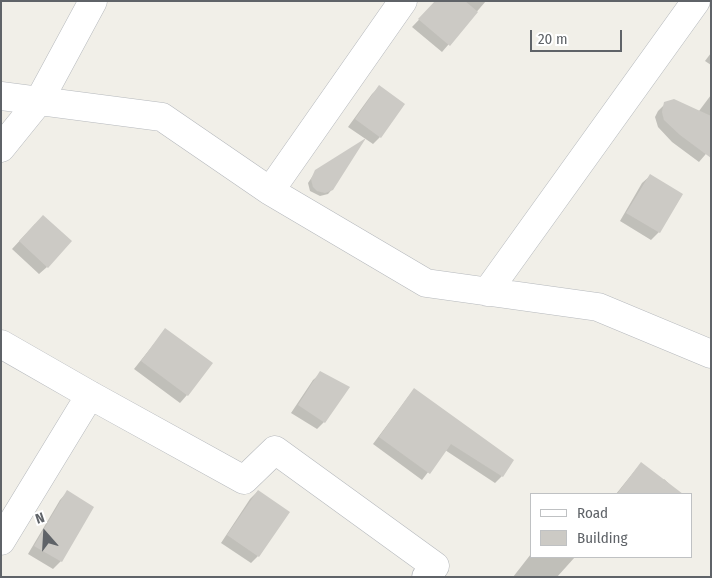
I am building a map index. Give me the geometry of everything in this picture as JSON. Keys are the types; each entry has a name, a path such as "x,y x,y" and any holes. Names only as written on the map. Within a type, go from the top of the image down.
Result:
{"street":[{"path":"1,148 39,101 94,1"},
{"path":"270,191 403,1"},
{"path":"487,292 696,1"},
{"path":"1,96 162,117 270,191 426,283 598,306 711,354"},
{"path":"1,344 244,480 275,450 435,566 426,577"},
{"path":"1,541 90,395"}],"building":[{"path":"435,1 465,1 478,12 450,46 418,19"},
{"path":"379,85 405,104 381,138 355,119"},
{"path":"674,99 711,116 711,158 680,135 664,120 662,112 664,102"},
{"path":"366,138 333,190 325,193 317,191 313,187 311,179 315,170"},
{"path":"650,174 683,194 660,233 626,213"},
{"path":"43,215 72,241 48,268 19,241"},
{"path":"165,328 213,363 188,396 141,361"},
{"path":"320,371 350,387 325,423 298,405"},
{"path":"414,388 514,460 503,477 451,444 430,474 379,437"},
{"path":"641,462 682,493 618,493"},
{"path":"67,490 94,507 62,562 34,546"},
{"path":"258,490 290,512 259,557 227,535"}]}
